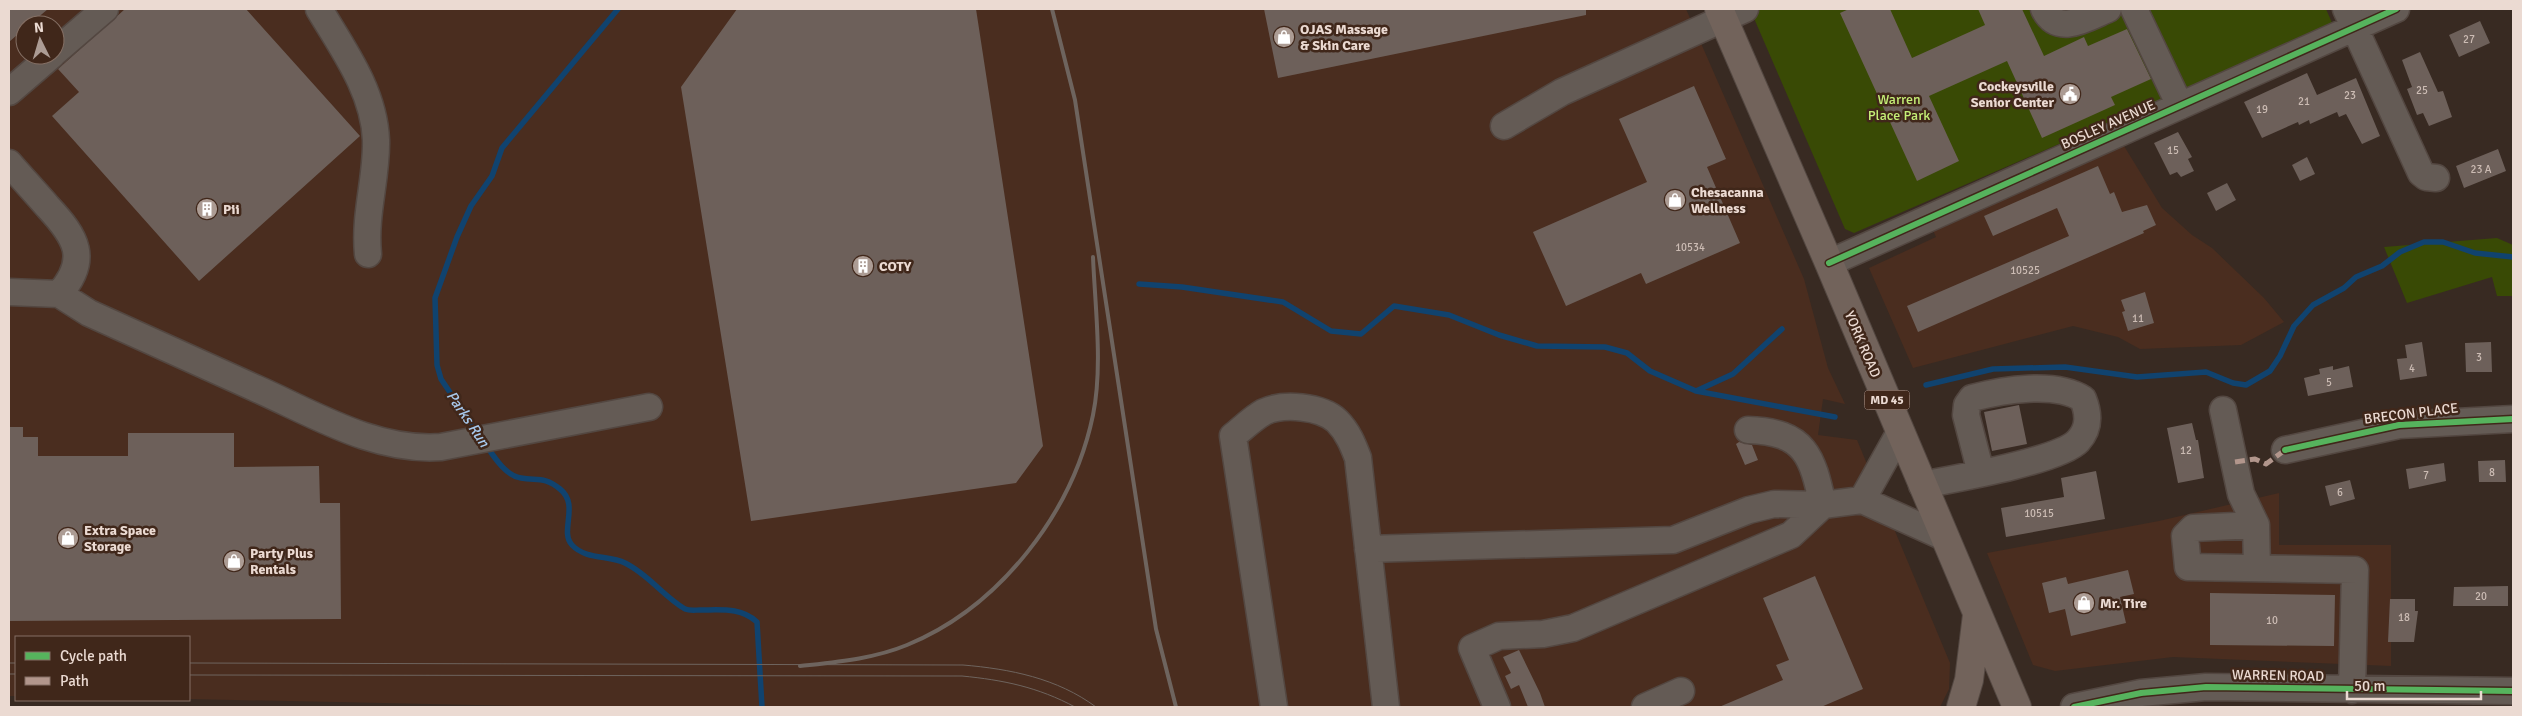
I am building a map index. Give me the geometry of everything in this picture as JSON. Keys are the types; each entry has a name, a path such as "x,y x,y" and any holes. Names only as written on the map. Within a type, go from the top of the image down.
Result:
{"main road":[{"name":"YORK ROAD","path":"1729,12 1829,262 2017,707"},
{"path":"1961,707 1969,680 1977,613"}],"street":[{"path":"65,43 105,9"},
{"path":"319,9 368,96 372,114 376,140 365,230 368,254"},
{"path":"2044,9 2054,21 2071,25 2108,9"},
{"path":"2134,9 2180,106"},
{"name":"BOSLEY AVENUE","path":"1829,262 2180,106 2350,18 2396,9"},
{"path":"1504,126 1562,92 1729,12"},
{"path":"2350,18 2421,173 2426,177 2436,178"},
{"path":"9,92 40,65"},
{"path":"9,163 62,222 76,245 77,254 74,273 59,294"},
{"path":"9,292 59,294 89,313 351,431 399,446 420,448 459,443 649,407"},
{"path":"1922,485 1981,473 2050,456 2077,443 2084,434 2089,413 2083,399 2060,388 1988,394 1972,398 1967,405 1966,415 1981,473"},
{"path":"1274,707 1233,436 1263,412 1278,407 1293,406 1316,411 1336,420 1351,440 1358,458 1386,707"},
{"path":"2223,410 2242,494 2256,524 2257,568"},
{"name":"BRECON PLACE","path":"2285,450 2398,425 2513,418"},
{"path":"1748,430 1782,434 1804,450 1814,465 1823,506"},
{"path":"1862,500 1900,432"},
{"path":"1368,549 1673,540 1749,510 1774,504 1823,506 1862,500 1944,537"},
{"path":"1497,707 1472,648 1499,636 1544,634 1573,628 1791,534 1823,506"},
{"path":"2256,524 2193,528 2185,536 2188,567 2355,570 2352,690"},
{"name":"WARREN ROAD","path":"2074,707 2140,693 2231,697 2352,690 2513,691"},
{"path":"1645,707 1681,691"}],"shaded area":[{"path":"9,9 1686,9 1804,279 1828,368 1845,404 1823,399 1818,435 1857,440 1950,663 1949,689 1940,707 573,707 190,699 190,636 15,636 15,696 9,696"},
{"path":"2124,146 2162,208 2192,235 2212,248 2264,298 2284,322 2241,345 2140,349 2118,337 2073,326 1913,368 1869,268 1936,237 1932,228 2020,186"},
{"path":"2279,493 2279,545 2391,545 2391,666 2173,657 2055,671 2033,665 1987,553 2159,521"}],"green space":[{"name":"Warren Place Park","path":"1750,9 2326,9 2333,25 1854,233 1845,229"},
{"path":"2497,238 2513,245 2513,296 2497,296 2492,277 2407,303 2384,247"}],"building":[{"path":"9,9 48,9 41,15 15,15 15,37 9,42"},
{"name":"Pii","path":"125,9 246,9 360,136 199,281 52,116 79,92 58,69 65,65 65,63"},
{"name":"COTY","path":"737,9 976,9 1043,446 1016,483 751,521 681,87"},
{"path":"1264,9 1586,9 1586,15 1278,78"},
{"name":"Cockeysville Senior Center","path":"1849,9 1890,9 1912,58 1985,25 1978,9 2022,9 2044,56 2084,37 2088,46 2127,29 2151,79 2111,97 2115,105 2042,138 2007,61 1929,96 1959,161 1917,181 1840,13"},
{"path":"2480,21 2490,43 2459,57 2449,35"},
{"path":"2420,52 2438,92 2443,91 2452,117 2429,126 2423,113 2417,115 2407,89 2412,87 2402,60"},
{"path":"2307,73 2317,95 2356,78 2380,136 2362,144 2346,114 2339,117 2337,112 2310,124 2309,120 2299,125 2298,122 2262,138 2244,102"},
{"path":"1694,86 1726,159 1707,167 1740,243 1646,284 1641,273 1566,306 1533,232 1647,182 1619,119"},
{"path":"2178,132 2192,157 2188,159 2194,171 2181,177 2177,172 2170,175 2154,143"},
{"path":"2498,149 2506,171 2464,188 2456,166"},
{"path":"2307,157 2315,174 2300,181 2292,165"},
{"path":"2098,166 2110,194 2114,192 2122,212 2147,205 2156,225 2143,231 2144,233 1918,332 1907,306 2069,236 2057,208 1993,236 1984,216"},
{"path":"2227,183 2236,200 2216,211 2207,193"},
{"path":"2145,292 2154,323 2128,331 2122,312 2125,311 2121,300"},
{"path":"2422,342 2427,376 2400,380 2397,359 2407,358 2405,345"},
{"path":"2491,342 2492,372 2466,372 2465,343"},
{"path":"2333,366 2333,370 2349,366 2353,387 2308,396 2304,378 2320,374 2319,369"},
{"path":"2019,405 2027,444 1992,451 1984,412"},
{"path":"2192,423 2196,440 2198,440 2204,478 2178,483 2167,428"},
{"name":"Party Plus Rentals","path":"9,427 23,427 23,437 38,437 38,456 128,456 128,433 234,433 234,467 319,466 320,503 340,503 341,619 9,621"},
{"path":"1739,442 1752,445 1758,460 1745,465 1736,444"},
{"path":"2505,460 2506,482 2479,482 2478,461"},
{"path":"2444,463 2446,481 2409,489 2406,469"},
{"path":"2096,471 2105,519 2006,537 2001,508 2064,497 2061,478"},
{"path":"2350,480 2355,499 2330,506 2325,486"},
{"name":"Mr. Tire","path":"2128,570 2134,594 2120,597 2126,623 2071,636 2065,609 2049,613 2042,583 2066,577 2068,584"},
{"path":"1815,576 1863,689 1821,707 1719,707 1783,680 1776,665 1789,660 1763,598"},
{"path":"2508,586 2508,606 2453,606 2454,587"},
{"path":"2210,593 2335,595 2334,646 2210,645"},
{"path":"2390,599 2415,599 2415,611 2418,611 2414,642 2388,642"},
{"path":"1519,650 1545,707 1528,707 1519,685 1511,689 1505,676 1511,673 1503,657"}],"waterway":[{"name":"Parks Run","path":"478,434 441,379 437,365 435,298 457,237 471,206 492,176 502,148 618,9"},
{"path":"1926,385 1993,369 2065,367 2137,377 2206,372 2233,383 2246,385 2270,371 2280,356 2294,326 2313,305 2344,288 2356,277 2382,266 2400,252 2424,242 2443,242 2475,253 2513,257"},
{"path":"1139,284 1182,287 1283,302 1331,331 1361,334 1394,306 1449,315 1499,335 1537,346 1605,347 1627,353 1650,371 1696,391 1835,417"},
{"path":"1696,391 1733,374 1782,329"},
{"name":"Parks Run","path":"486,445 510,474 521,478 549,482 566,495 569,510 567,533 572,545 578,550 625,563 641,573 685,609 737,612 751,617 757,622 762,707"}],"tram line":[{"path":"9,663 15,663"},
{"path":"190,663 963,665 1015,672 1049,682 1081,697 1096,707"},
{"path":"9,674 15,674"},
{"path":"190,675 962,676 1034,689 1075,707"}],"railway":[{"path":"1052,9 1075,100 1156,629 1176,707"},
{"path":"800,666 881,654 907,645 941,628 972,607 1001,581 1027,552 1050,520 1069,487 1083,451 1093,415 1098,377 1097,316 1093,257"}],"marked path":[{"path":"2235,462 2255,459 2266,464 2285,450"}],"cycle path":[{"path":"1829,263 2396,9"},
{"path":"2285,450 2399,425 2513,419"},
{"path":"2074,707 2141,693 2206,687 2513,691"}],"place":[{"name":"OJAS Massage & Skin Care","path":"1284,37"},
{"name":"Cockeysville Senior Center","path":"2070,94"},
{"name":"Chesacanna Wellness","path":"1675,200"},
{"name":"Pii","path":"207,209"},
{"name":"COTY","path":"863,266"},
{"name":"Extra Space Storage","path":"68,538"},
{"name":"Party Plus Rentals","path":"234,561"},
{"name":"Mr. Tire","path":"2084,603"}]}
